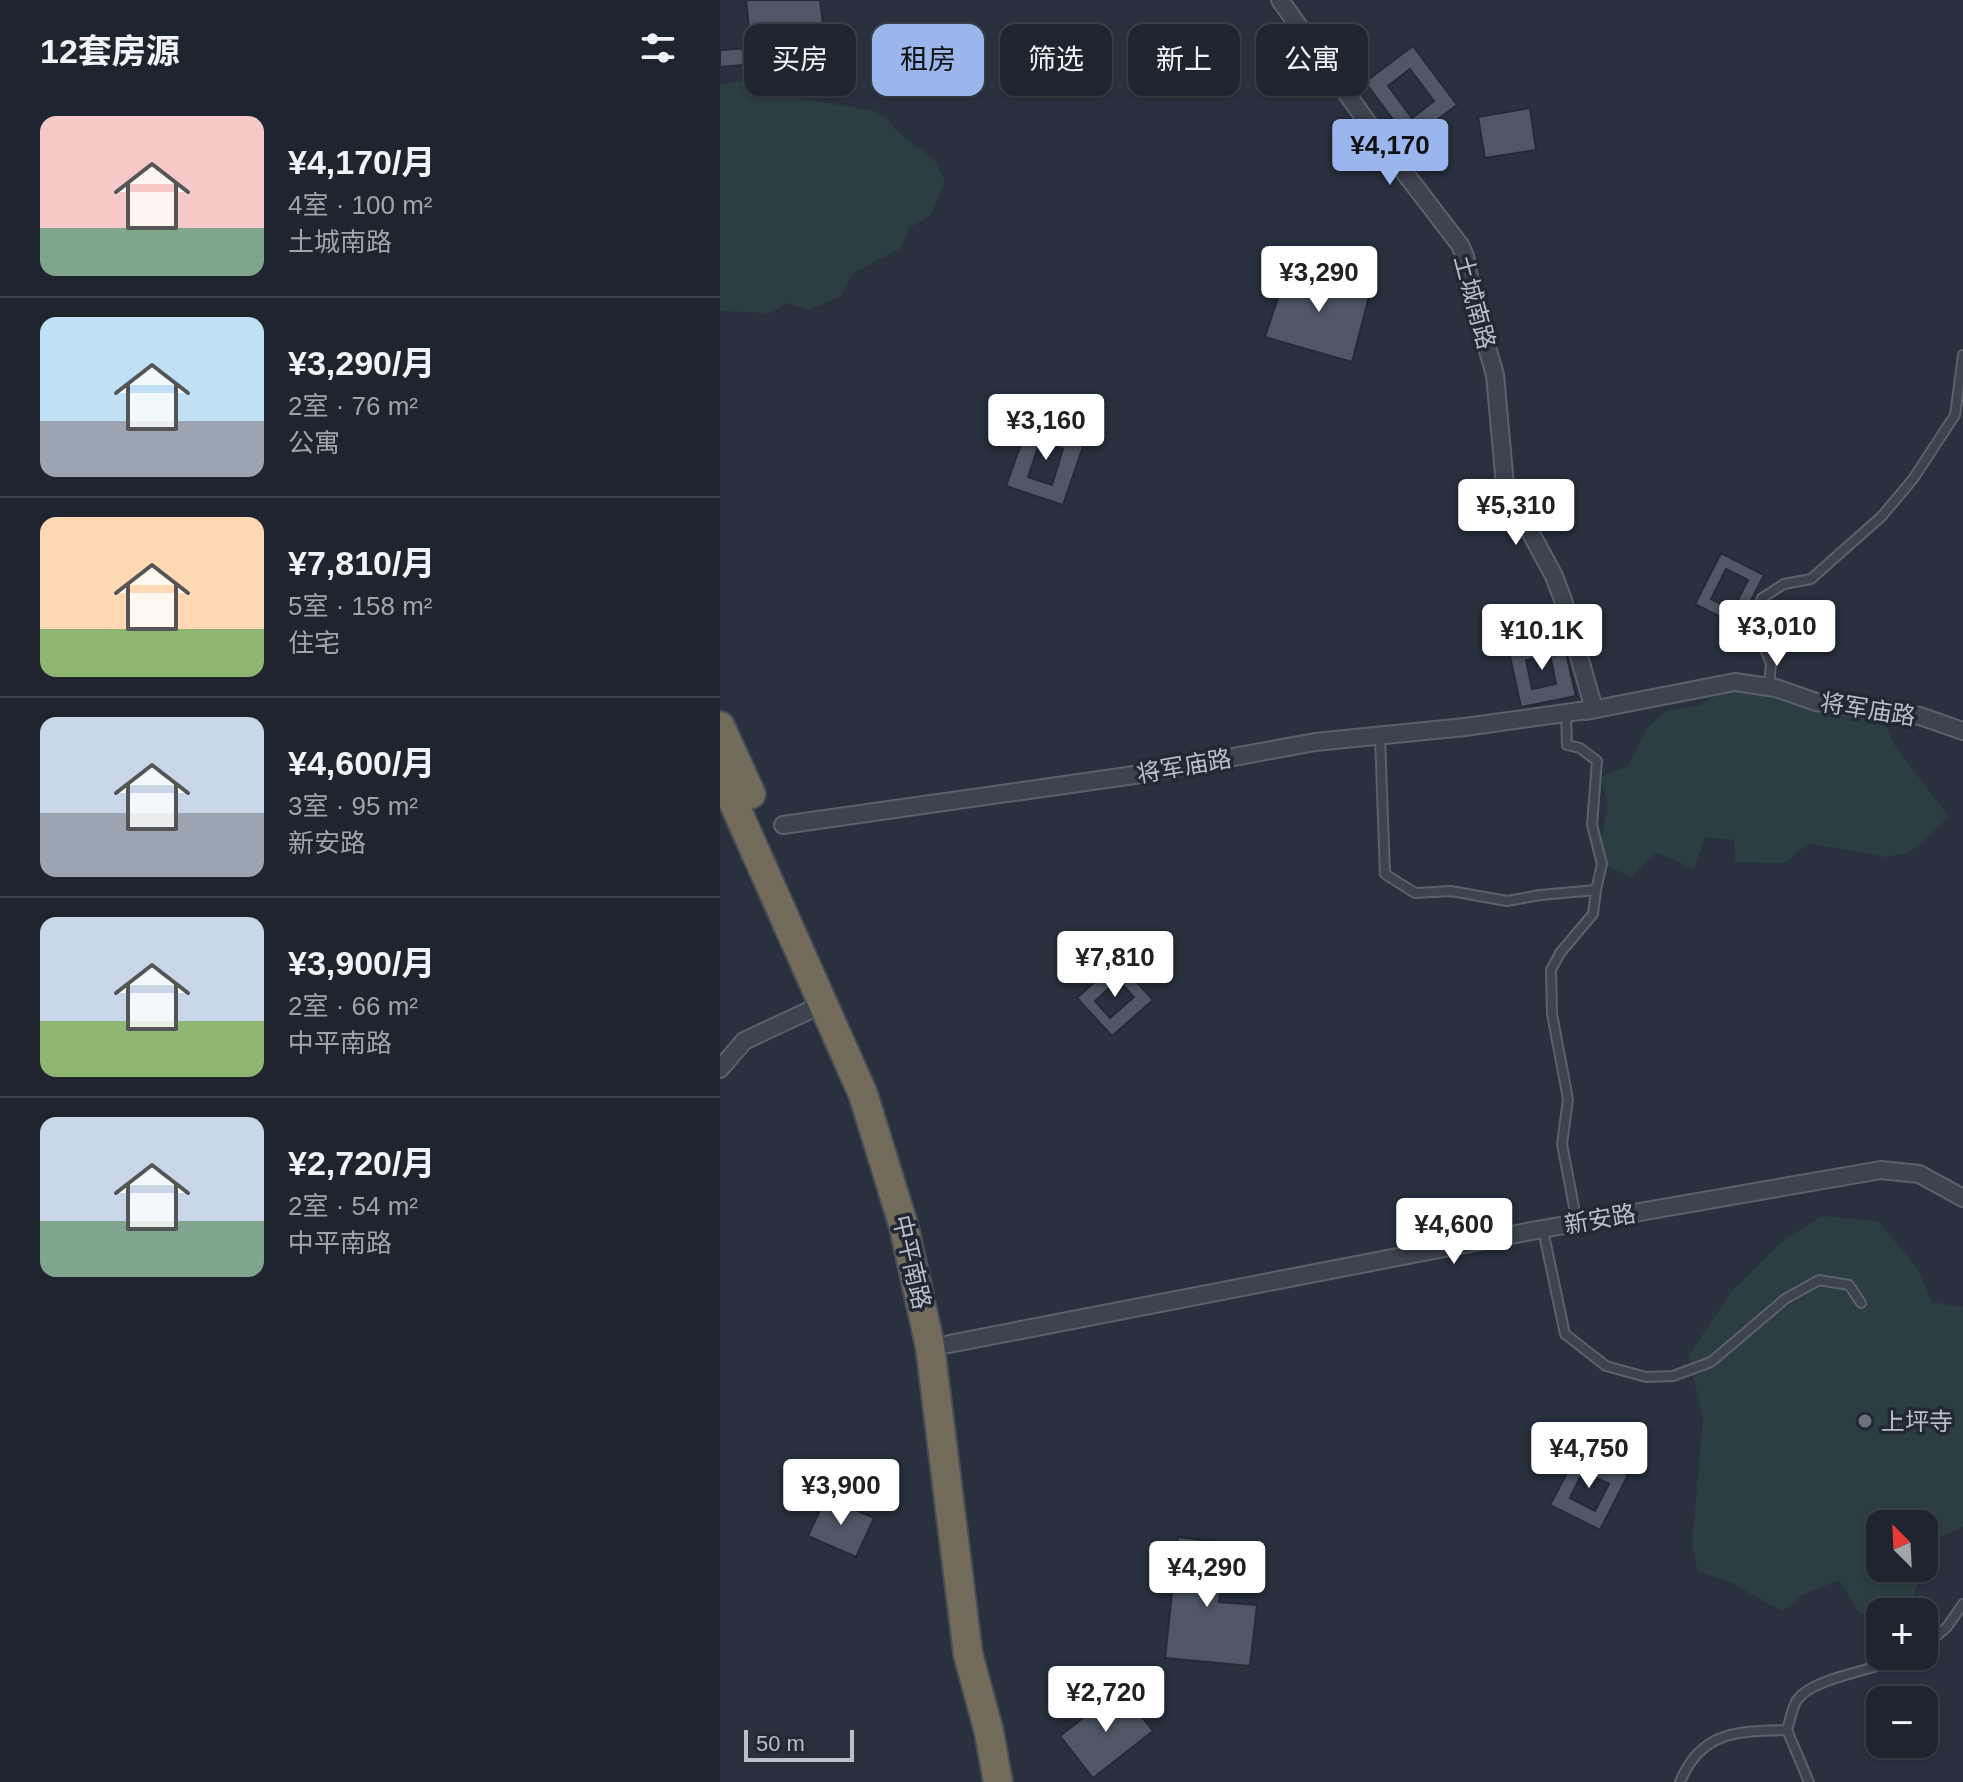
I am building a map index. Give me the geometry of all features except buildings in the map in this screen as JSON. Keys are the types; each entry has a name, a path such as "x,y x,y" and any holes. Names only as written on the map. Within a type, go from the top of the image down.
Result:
{"highway":[{"path":"720,726 880,1087 923,1223 949,1344 987,1652 989,1732"},
{"name":"中平南路","path":"720,772 863,1094 920,1290 930,1346 968,1654 989,1732 998,1782"}],"street":[{"name":"土城南路","path":"1280,0 1465,256 1473,298 1495,375 1505,485 1559,588 1572,624 1590,710"},
{"name":"将军庙路","path":"783,825 1141,774 1315,742 1615,708 1735,682 1769,687 1816,702 1920,716 1963,731"},
{"path":"720,1069 744,1041 823,1004"},
{"name":"新安路","path":"949,1344 1542,1229 1881,1170 1919,1174 1963,1198"}],"lane":[{"path":"1769,687 1771,664 1755,625 1762,598 1784,584 1811,579 1882,516 1913,479 1955,415 1963,355"},
{"path":"1566,714 1567,745 1580,748 1597,761 1592,825 1602,864 1593,914 1560,953 1551,970 1552,1014 1568,1099 1562,1144 1577,1223"},
{"path":"1380,736 1385,874 1415,893 1451,891 1507,901 1596,890"},
{"path":"1542,1229 1565,1334 1606,1366 1646,1377 1673,1376 1711,1362 1785,1299 1819,1280 1849,1285 1861,1303"},
{"path":"1938,1635 1963,1604"},
{"path":"1809,1782 1787,1730 1797,1699 1822,1683 1870,1670"},
{"path":"1680,1782 1698,1749 1738,1732 1787,1730"}],"shaded area":[{"path":"744,80 744,96 794,96 874,111 935,161 945,181 931,215 909,228 901,248 853,273 841,296 809,310 786,303 771,313 720,311 720,85"},
{"path":"1735,682 1880,711 1895,746 1949,817 1909,853 1885,857 1808,843 1786,863 1735,862 1734,840 1705,837 1694,869 1655,852 1632,877 1597,862 1608,806 1600,777 1628,766 1647,728 1666,711 1700,705"},
{"path":"1822,1216 1878,1221 1918,1269 1932,1302 1963,1307 1963,1527 1938,1538 1938,1510 1866,1510 1866,1582 1918,1582 1912,1598 1866,1598 1866,1613 1860,1614 1839,1580 1804,1594 1782,1611 1728,1581 1698,1572 1692,1545 1703,1418 1688,1356 1732,1291 1781,1242"}],"place":[{"name":"上坪寺","path":"1865,1421"}]}
